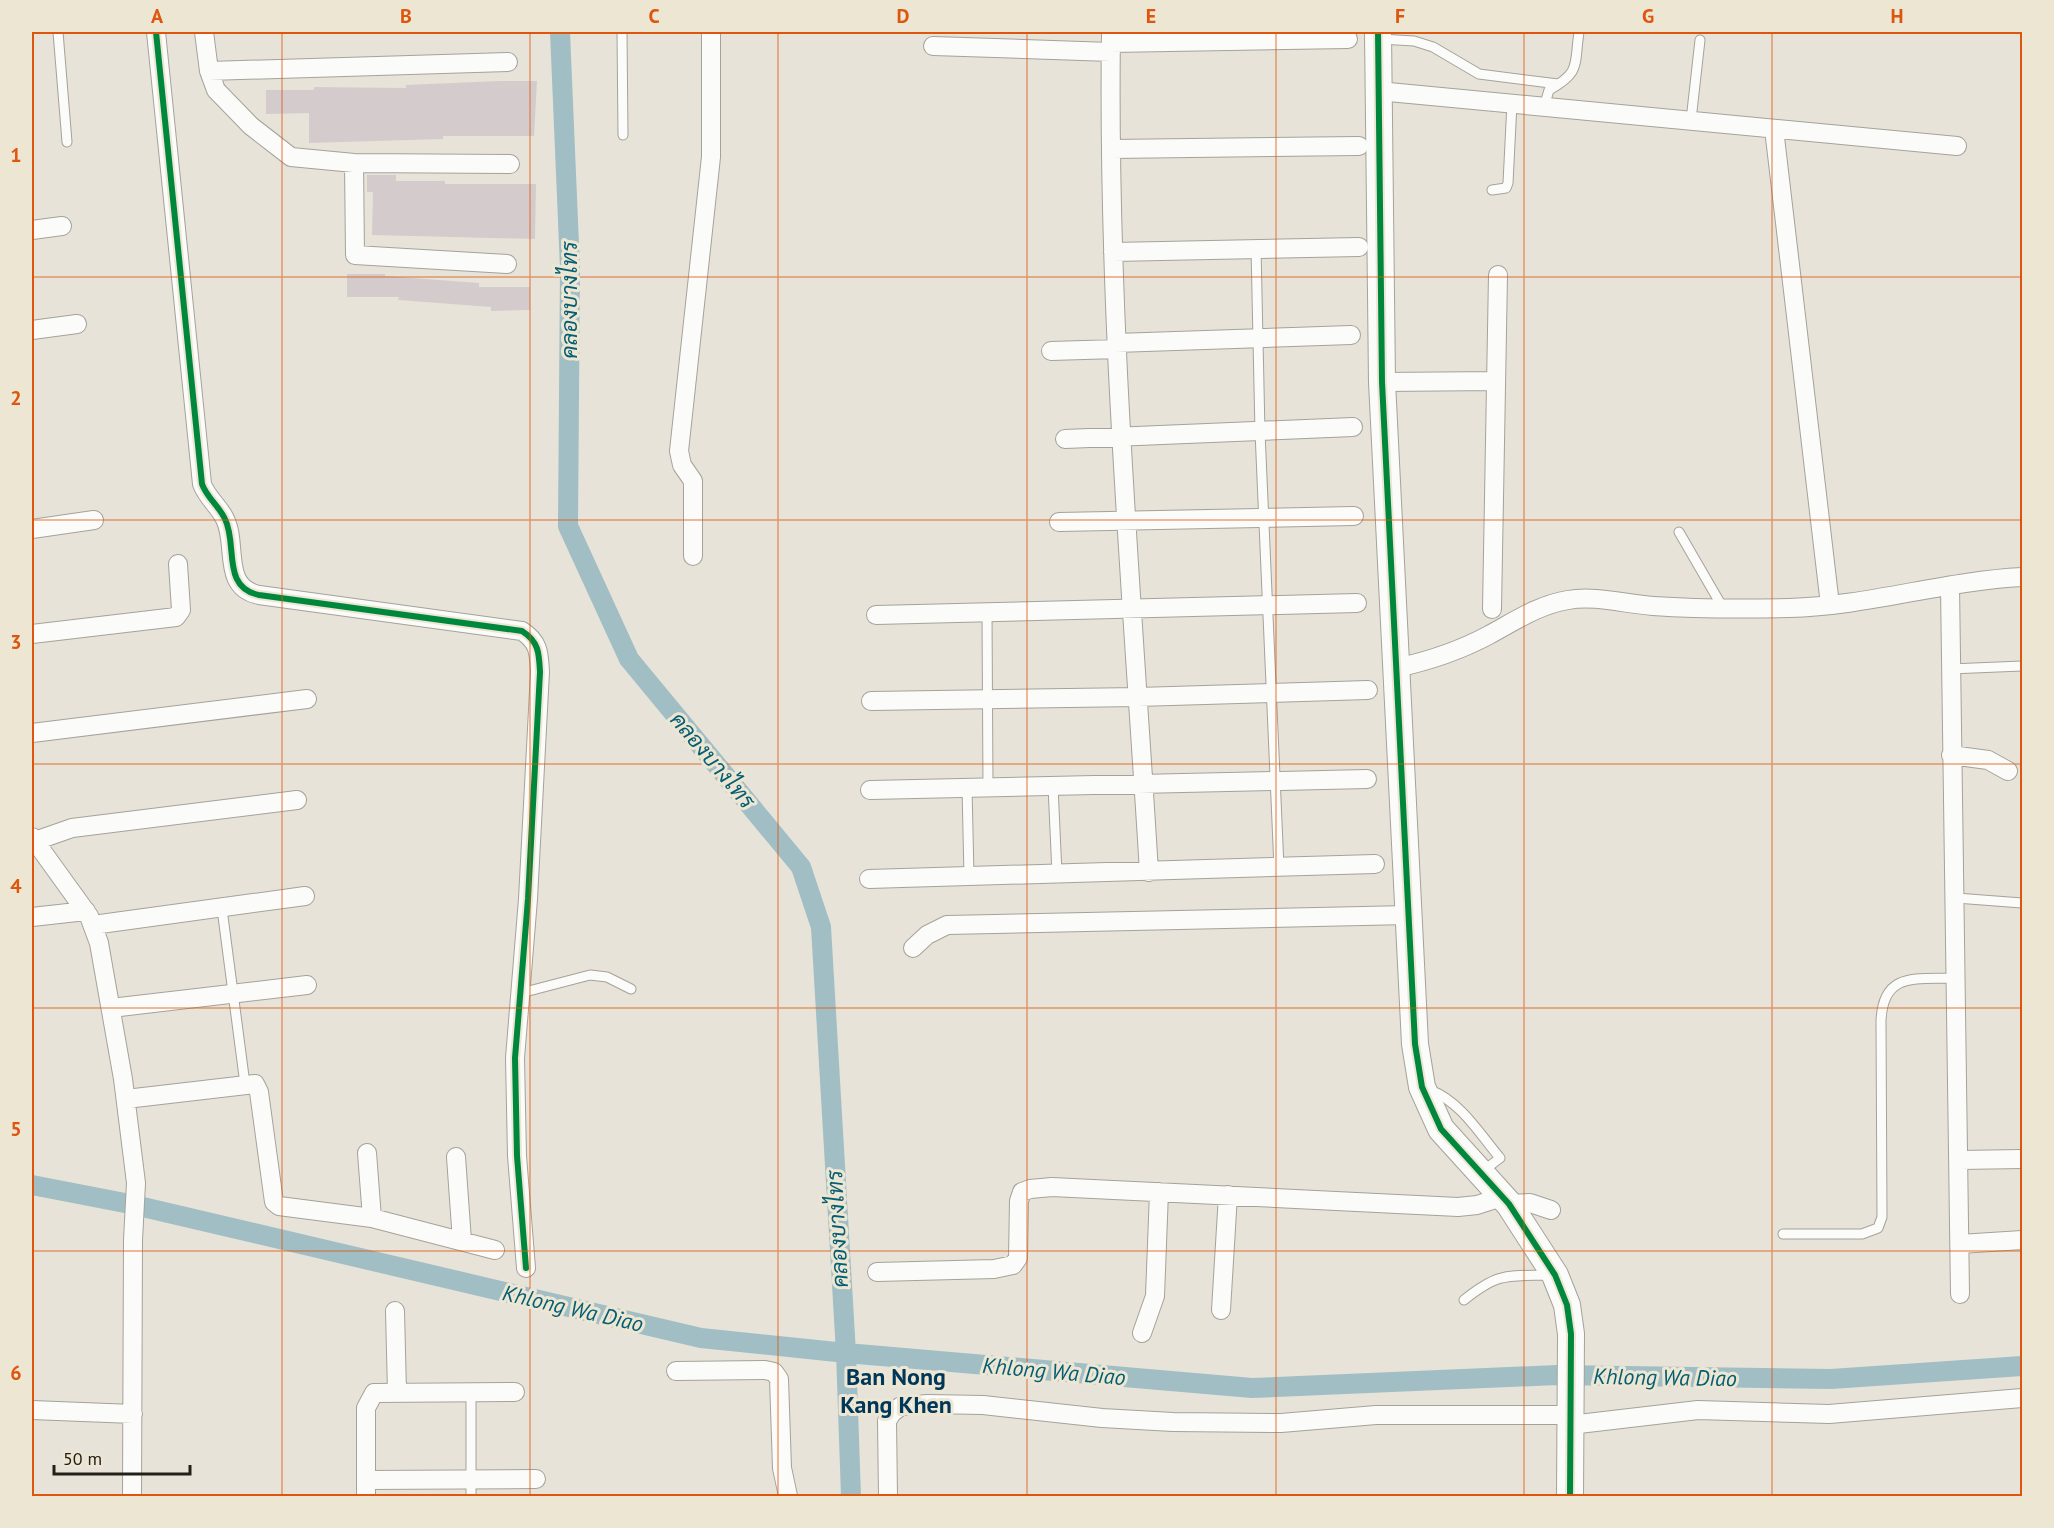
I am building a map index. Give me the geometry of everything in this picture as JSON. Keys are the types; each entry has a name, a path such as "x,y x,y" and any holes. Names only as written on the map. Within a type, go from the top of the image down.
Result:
{"street":[{"path":"156,32 202,483 206,496 225,518 233,570 238,581 249,593 260,595 522,631 532,637 538,647 538,720 515,1058 517,1156 526,1268"},
{"path":"204,32 209,70 216,90 251,126 291,157 354,163 510,164"},
{"path":"693,556 693,481 682,465 679,451 711,157 711,32"},
{"path":"1378,35 1382,382 1415,1044 1422,1087 1441,1129 1506,1201 1555,1275 1567,1305 1571,1334 1570,1497"},
{"path":"933,46 1348,39"},
{"path":"1111,42 1113,252 1120,438 1149,872"},
{"path":"209,70 508,62"},
{"path":"1378,90 1957,146"},
{"path":"1774,129 1830,605"},
{"path":"1111,149 1359,146"},
{"path":"354,163 355,255 507,264"},
{"path":"32,230 62,226"},
{"path":"1113,252 1359,247"},
{"path":"1492,609 1498,275"},
{"path":"32,330 77,324"},
{"path":"1051,351 1351,335"},
{"path":"1382,382 1496,381"},
{"path":"1065,439 1353,427"},
{"path":"1059,522 1354,516"},
{"path":"32,529 94,520"},
{"path":"32,634 176,617 181,610 178,564"},
{"path":"1396,668 1452,652 1517,617 1567,600 1723,608 1830,605 2022,577"},
{"path":"1950,586 1951,755 1956,898 1960,1160 1960,1294"},
{"path":"876,615 1133,611 1357,603"},
{"path":"871,701 1138,698 1368,690"},
{"path":"32,733 308,699"},
{"path":"1951,755 1988,760 2008,771"},
{"path":"870,790 1366,778"},
{"path":"132,1497 133,1240 136,1183 126,1099 99,943 89,918 33,839 72,828 297,800"},
{"path":"869,879 1374,864"},
{"path":"32,917 89,918 222,909 305,896"},
{"path":"913,948 927,935 947,925 1409,915"},
{"path":"111,1008 307,985"},
{"path":"126,1099 255,1084 260,1092 274,1202 279,1206 305,1212 372,1218 495,1251"},
{"path":"368,1153 372,1218"},
{"path":"456,1157 462,1242"},
{"path":"1960,1160 2022,1159"},
{"path":"877,1272 994,1269 1013,1265 1017,1258 1019,1201 1022,1192 1030,1188 1458,1207 1506,1201 1530,1203 1551,1210"},
{"path":"1142,1334 1155,1296 1159,1192"},
{"path":"1221,1310 1228,1195"},
{"path":"1960,1244 2022,1240"},
{"path":"395,1311 398,1392"},
{"path":"676,1371 765,1370 774,1372 779,1379 782,1468 788,1497"},
{"path":"515,1392 374,1393 366,1408 366,1488 471,1488 536,1479"},
{"path":"888,1497 887,1421 901,1406 983,1405 1102,1418 1281,1423 1376,1415 1698,1410 1829,1414 2022,1398"},
{"path":"32,1410 133,1414"}],"lane":[{"path":"57,32 67,142"},
{"path":"622,32 623,135"},
{"path":"1544,107 1548,90 1569,79 1574,68 1579,32"},
{"path":"1378,35 1414,41 1433,47 1479,74 1558,84"},
{"path":"1691,120 1700,40"},
{"path":"1492,190 1506,188 1508,183 1512,103"},
{"path":"1256,248 1263,519 1279,868"},
{"path":"1679,532 1723,608"},
{"path":"987,614 988,787"},
{"path":"1950,669 2022,666"},
{"path":"1053,786 1058,874"},
{"path":"967,787 969,877"},
{"path":"1956,898 2022,903"},
{"path":"222,909 231,994 245,1084"},
{"path":"521,993 590,975 607,977 631,989"},
{"path":"1783,1234 1862,1234 1878,1228 1882,1217 1881,1021 1884,999 1890,987 1900,981 1956,978"},
{"path":"1464,1300 1487,1281 1504,1276 1555,1275"},
{"path":"471,1392 471,1488"}],"building":[{"path":"537,81 534,136 443,136 443,139 309,143 309,113 266,114 266,90 314,90 314,87 406,88 406,85"},
{"path":"367,175 396,175 396,181 445,181 445,184 536,184 535,239 372,235 373,192 367,192"},
{"path":"347,274 385,274 385,276 479,283 479,287 530,287 530,310 491,311 491,307 398,300 399,297 347,297"}],"waterway":[{"name":"คลองบางไทร","path":"560,32 570,268 568,526 629,659 801,867 821,927 846,1353 851,1496"},
{"name":"Khlong Wa Diao","path":"32,1185 130,1204 701,1338 846,1353 1252,1388 1557,1375 1831,1379 2022,1366"}],"cycle path":[{"path":"156,32 202,484 220,510 229,529 233,564 239,583 247,591 259,595 522,631 532,639 537,648 540,672 528,899 515,1058 517,1156 526,1268"},
{"path":"1378,32 1382,382 1415,1044 1422,1087 1441,1129 1509,1204 1555,1275 1567,1305 1571,1334 1570,1496"}],"district":[{"name":"Ban Nong Kang Khen","path":"896,1390"}]}
